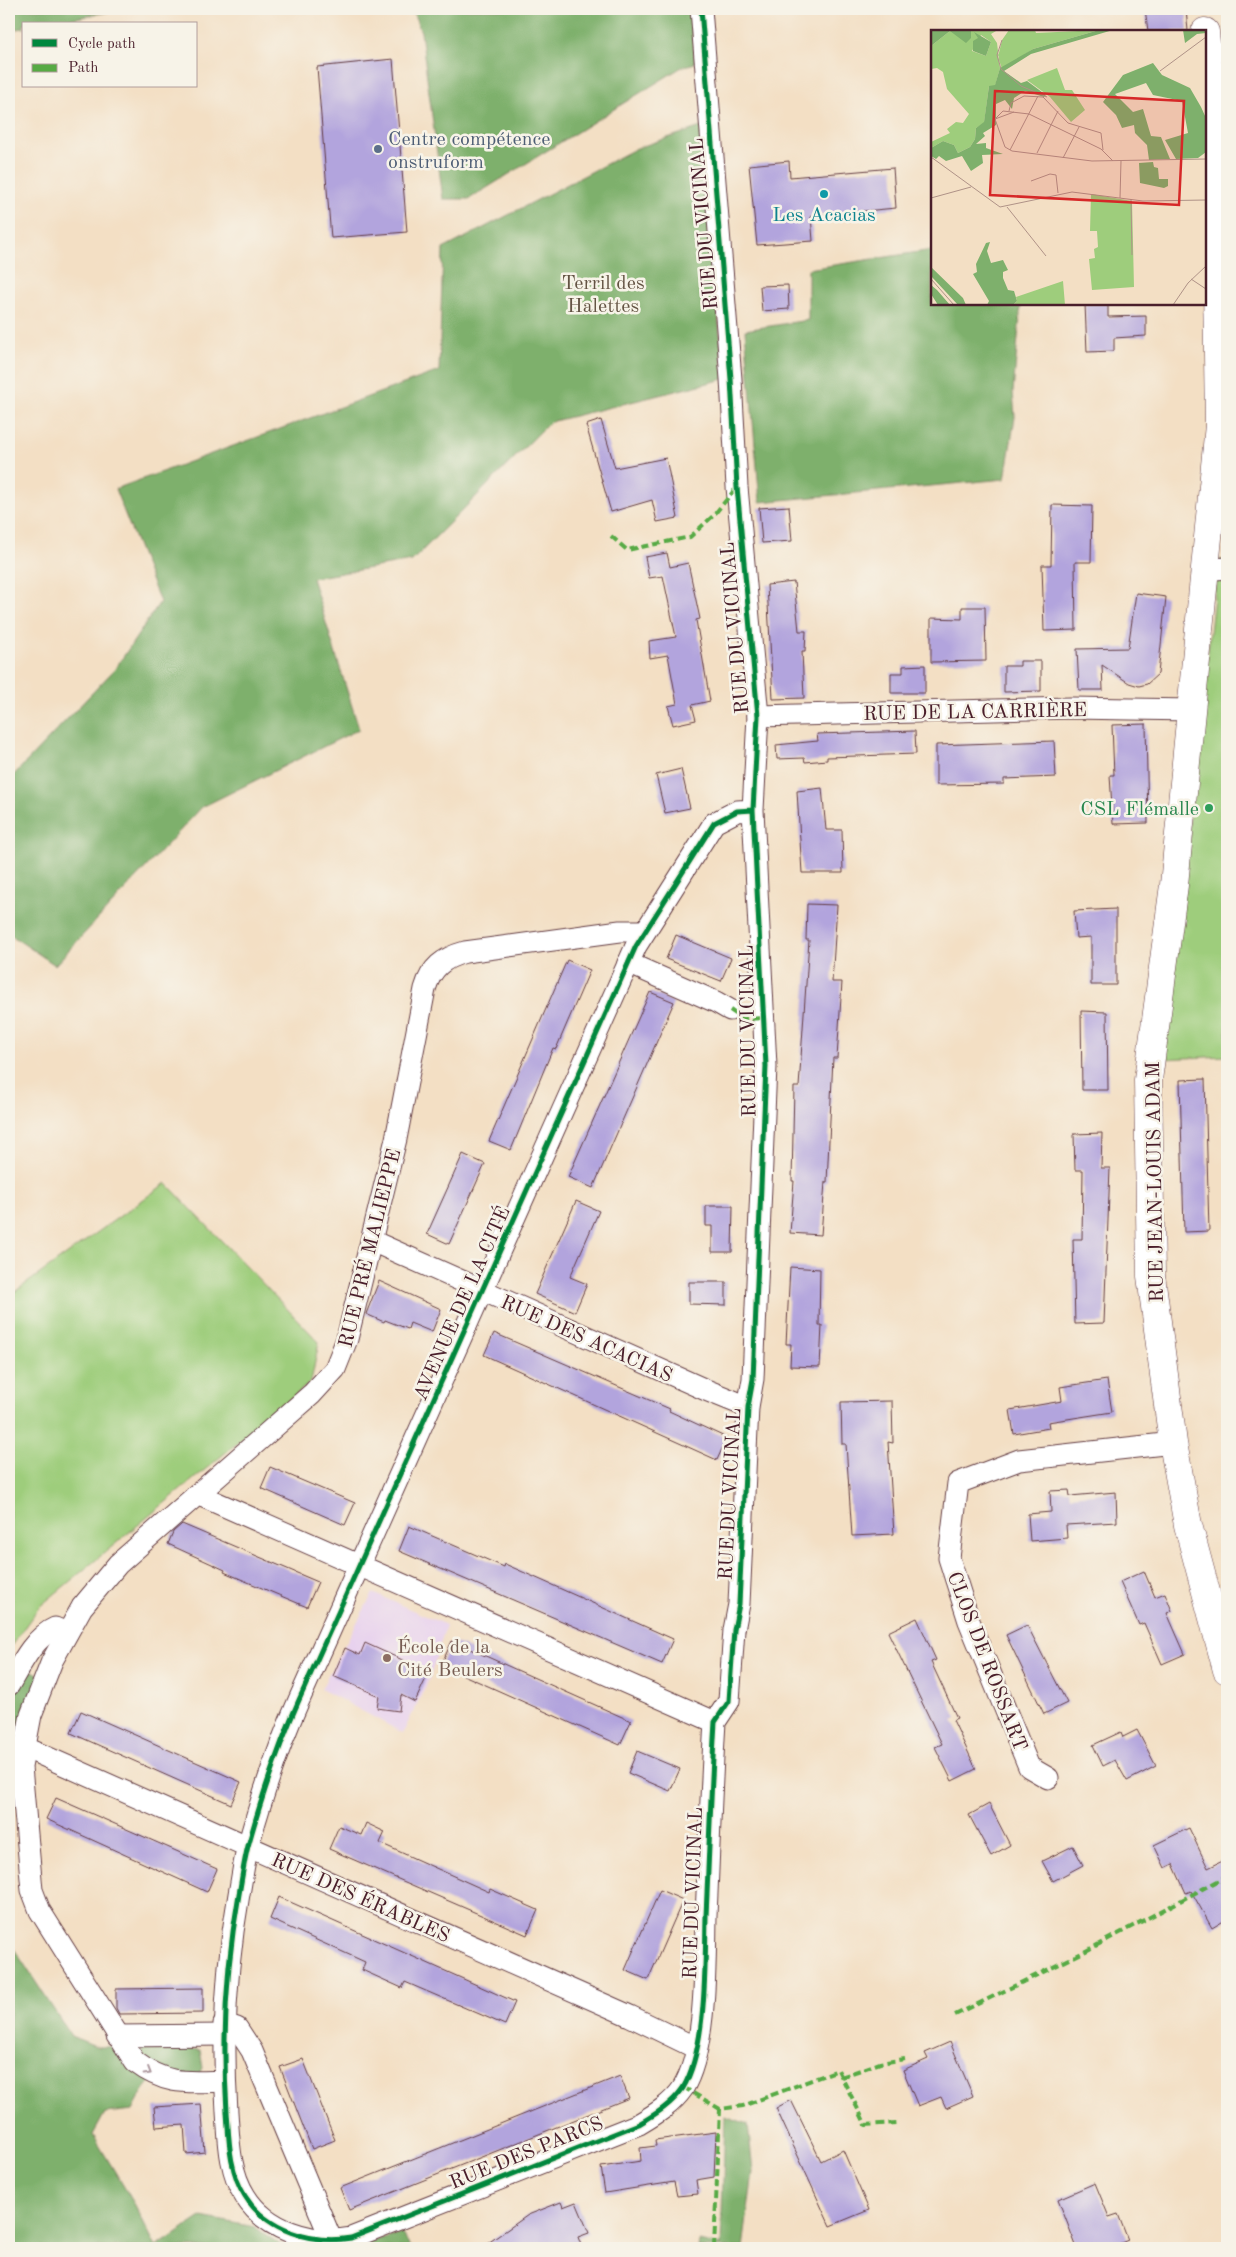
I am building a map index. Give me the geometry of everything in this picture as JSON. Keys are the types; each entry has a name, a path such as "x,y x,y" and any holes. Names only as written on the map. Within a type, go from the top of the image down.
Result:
{"street":[{"name":"RUE DU VICINAL","path":"696,2048 704,1969 715,1722 729,1701 734,1630 739,1596 748,1406 753,1379 766,1066 753,810 758,716 737,488 731,379 700,9"},
{"name":"RUE JEAN-LOUIS ADAM","path":"1202,9 1205,30"},
{"name":"RUE JEAN-LOUIS ADAM","path":"1206,42 1215,136 1219,425 1216,569 1191,710 1174,885 1148,1080 1151,1276 1173,1443 1188,1525 1227,1670"},
{"name":"RUE DE LA CARRIÈRE","path":"758,716 1071,708 1191,710"},
{"name":"AVENUE DE LA CITÉ","path":"225,2081 224,2030 228,1964 248,1848 284,1735 628,963 645,931 714,824 737,811 753,810"},
{"name":"RUE PRÉ MALIEPPE","path":"225,2081 178,2082 151,2074 135,2062 57,1941 35,1900 22,1789 24,1747 40,1688 67,1634 96,1588 118,1564 312,1394 335,1369 347,1339 372,1241 396,1139 425,989 442,960 465,952 620,932 645,931"},
{"name":"RUE DU VICINAL","path":"628,963 730,1010"},
{"name":"RUE DES ACACIAS","path":"372,1241 706,1390 748,1406"},
{"name":"CLOS DE ROSSART","path":"1048,1778 1029,1767 969,1621 949,1558 958,1482 1020,1460 1173,1443"},
{"path":"197,1494 715,1722"},
{"path":"9,1685 46,1631 55,1628 67,1634"},
{"name":"RUE DES ÉRABLES","path":"24,1747 630,2016 696,2048"},
{"path":"117,2036 237,2028 252,2051 331,2239"},
{"name":"RUE DES PARCS","path":"225,2081 230,2154 236,2176 245,2196 264,2218 295,2234 331,2239 351,2238 639,2124 659,2112 683,2087 693,2065 696,2048"}],"shaded area":[{"name":"École de la Cité Beulers","path":"373,1593 446,1625 430,1677 403,1733 321,1689"}],"green space":[{"path":"9,9 124,9 55,22 22,22 22,28 9,30"},
{"path":"412,9 690,9 695,63 682,67 469,199 443,199 421,32"},
{"name":"Terril des Halettes","path":"701,127 724,379 550,422 412,561 312,578 359,729 202,807 55,965 9,934 9,780 115,669 160,602 115,489 439,371 443,249 637,148"},
{"path":"931,250 931,305 1021,305 1013,392 1015,417 1005,479 760,502 745,330 808,320 808,269"},
{"name":"CSL Flémalle","path":"1218,560 1227,560 1227,1056 1163,1059"},
{"path":"166,1183 319,1342 311,1382 39,1607 9,1649 9,1296"},
{"path":"9,1657 43,1677 18,1772 9,1792"},
{"path":"9,1941 71,2036 98,2047 164,2046 200,2050 203,2068 198,2076 174,2075 158,2078 146,2088 133,2110 105,2113 93,2135 135,2205 156,2247 201,2217 255,2227 282,2246 294,2248 9,2248"},
{"path":"725,2116 748,2124 753,2172 743,2248 698,2248 699,2241 721,2246"},
{"path":"401,2233 412,2248 347,2248"}],"building":[{"path":"1145,9 1186,9 1188,30 1148,30"},
{"path":"393,59 407,232 331,238 317,67"},
{"name":"Les Acacias","path":"789,161 790,177 893,168 896,208 811,216 813,241 757,245 749,165"},
{"path":"788,285 789,309 762,311 760,286"},
{"path":"1085,305 1108,305 1108,317 1146,316 1146,336 1114,338 1114,351 1087,352"},
{"path":"601,420 615,468 666,458 678,518 657,522 652,500 611,512 586,425"},
{"path":"1052,505 1092,506 1091,562 1075,562 1076,630 1044,631 1042,565 1051,565"},
{"path":"789,506 792,541 762,543 759,508"},
{"path":"667,553 670,567 688,563 700,619 696,620 710,701 692,705 696,720 673,725 668,706 677,704 668,655 650,658 649,641 676,637 663,576 649,578 645,557"},
{"path":"794,582 799,631 806,631 805,651 802,651 804,698 773,699 767,585"},
{"path":"1136,593 1166,597 1158,674 1147,684 1139,686 1129,683 1102,665 1103,690 1079,690 1077,649 1128,648"},
{"path":"962,607 985,607 986,661 931,662 931,618 962,619"},
{"path":"1020,661 1041,661 1041,691 1004,692 1004,666 1020,666"},
{"path":"925,665 925,693 891,693 891,673 903,673 903,666"},
{"path":"1146,724 1148,823 1113,824 1110,775 1114,775 1112,725"},
{"path":"915,731 916,754 827,757 827,760 805,762 804,758 777,759 776,745 818,741 817,734"},
{"path":"1054,741 1056,777 1004,779 1004,784 936,785 936,745"},
{"path":"681,769 690,808 665,813 656,775"},
{"path":"822,788 826,830 842,830 843,873 802,873 797,791"},
{"path":"807,904 837,905 832,982 842,982 837,1058 833,1058 827,1182 825,1182 821,1235 790,1233 794,1181 792,1181 794,1087 799,1087 809,940 806,940"},
{"path":"1116,909 1116,985 1091,985 1091,937 1076,938 1074,911"},
{"path":"676,935 731,958 721,981 666,959"},
{"path":"567,960 590,970 556,1049 553,1048 511,1150 489,1141"},
{"path":"650,992 674,1002 593,1188 568,1177"},
{"path":"1081,1011 1107,1012 1108,1090 1082,1090"},
{"path":"1205,1079 1209,1231 1184,1232 1180,1080"},
{"path":"1102,1133 1101,1168 1110,1168 1104,1323 1075,1324 1073,1239 1082,1239 1083,1170 1075,1170 1074,1134"},
{"path":"463,1154 485,1164 449,1244 427,1234"},
{"path":"576,1201 599,1211 570,1277 587,1284 575,1312 535,1294"},
{"path":"706,1206 733,1206 732,1252 712,1252 712,1226 706,1226"},
{"path":"790,1267 820,1269 819,1325 822,1325 820,1367 790,1366 791,1344 786,1344"},
{"path":"379,1281 441,1309 432,1332 410,1323 408,1329 366,1314"},
{"path":"689,1282 726,1282 726,1305 689,1304"},
{"path":"494,1333 670,1409 669,1411 727,1438 717,1460 484,1355"},
{"path":"1107,1380 1112,1412 1048,1422 1049,1428 1014,1434 1010,1410 1062,1401 1060,1387"},
{"path":"892,1401 893,1443 888,1442 894,1534 852,1536 846,1444 842,1444 841,1402"},
{"path":"270,1467 355,1503 345,1525 261,1488"},
{"path":"1069,1490 1070,1496 1116,1492 1117,1522 1066,1525 1067,1538 1030,1541 1028,1514 1051,1512 1050,1491"},
{"path":"182,1524 318,1582 307,1607 224,1572 225,1570 168,1544 173,1532"},
{"path":"409,1526 504,1567 505,1564 673,1639 662,1664 399,1551"},
{"path":"1144,1571 1155,1597 1165,1593 1172,1611 1167,1613 1185,1654 1162,1664 1144,1623 1139,1625 1120,1582"},
{"path":"917,1618 936,1660 931,1662 957,1718 953,1720 976,1769 952,1781 935,1747 942,1744 888,1632"},
{"path":"1027,1625 1067,1703 1044,1714 1006,1635"},
{"path":"452,1641 631,1721 620,1745 441,1665"},
{"path":"365,1643 429,1672 415,1702 401,1695 399,1711 377,1708 379,1696 333,1676 345,1648 360,1655"},
{"path":"81,1711 241,1782 231,1804 71,1733"},
{"path":"1137,1730 1156,1766 1127,1781 1115,1760 1103,1766 1093,1745 1121,1732 1123,1737"},
{"path":"637,1751 680,1769 670,1791 628,1773"},
{"path":"56,1798 217,1869 207,1892 46,1819"},
{"path":"989,1804 1010,1845 991,1856 969,1815"},
{"path":"366,1823 385,1832 380,1843 489,1892 490,1889 538,1910 527,1935 329,1849 339,1826 361,1835"},
{"path":"1189,1828 1208,1868 1227,1859 1227,1919 1212,1928 1191,1891 1186,1893 1173,1864 1165,1868 1154,1845"},
{"path":"1073,1846 1083,1865 1053,1881 1042,1861"},
{"path":"660,1890 683,1900 648,1980 625,1970"},
{"path":"279,1897 515,2002 505,2025 405,1982 402,1988 362,1970 365,1962 270,1919"},
{"path":"203,1988 203,2013 119,2014 116,2008 116,1989"},
{"path":"950,2042 973,2096 946,2108 941,2097 918,2106 903,2070 928,2059 925,2053"},
{"path":"303,2059 335,2140 312,2149 280,2067"},
{"path":"620,2076 629,2098 349,2210 340,2188"},
{"path":"791,2100 821,2161 843,2150 869,2210 830,2226 776,2108"},
{"path":"201,2104 205,2152 186,2154 184,2125 156,2127 154,2107"},
{"path":"716,2132 714,2177 696,2180 698,2194 677,2196 674,2182 605,2193 601,2167 641,2161 640,2148 656,2146 655,2140"},
{"path":"1095,2183 1109,2217 1118,2214 1128,2240 1109,2248 1077,2248 1058,2199"},
{"path":"561,2202 563,2207 576,2202 589,2233 578,2237 582,2248 481,2248 528,2215"}],"marked path":[{"path":"611,536 627,550 690,537 713,516 737,487"},
{"path":"730,1010 743,1019 765,1018"},
{"path":"955,2015 1084,1952 1227,1876"},
{"path":"841,2077 880,2063 905,2059"},
{"path":"683,2087 720,2109 743,2106 838,2070 866,2125 897,2123"},
{"path":"714,2248 720,2109"}],"cycle path":[{"path":"701,9 731,379 737,487 758,716 753,810 766,1066 753,1379 748,1407 739,1604 734,1630 729,1701 715,1722 706,1916 705,1981 697,2051 691,2071 679,2094 663,2108 639,2124 351,2238 336,2240 306,2237 277,2226 254,2208 245,2196 236,2176 228,2133 225,2057 228,1975 245,1858 253,1827 277,1754 299,1700 636,946 714,823 737,811 753,810"}],"place":[{"name":"Centre compétence onstruform","path":"378,149"},
{"name":"Les Acacias","path":"824,194"},
{"name":"CSL Flémalle","path":"1209,808"},
{"name":"École de la Cité Beulers","path":"387,1658"}]}
